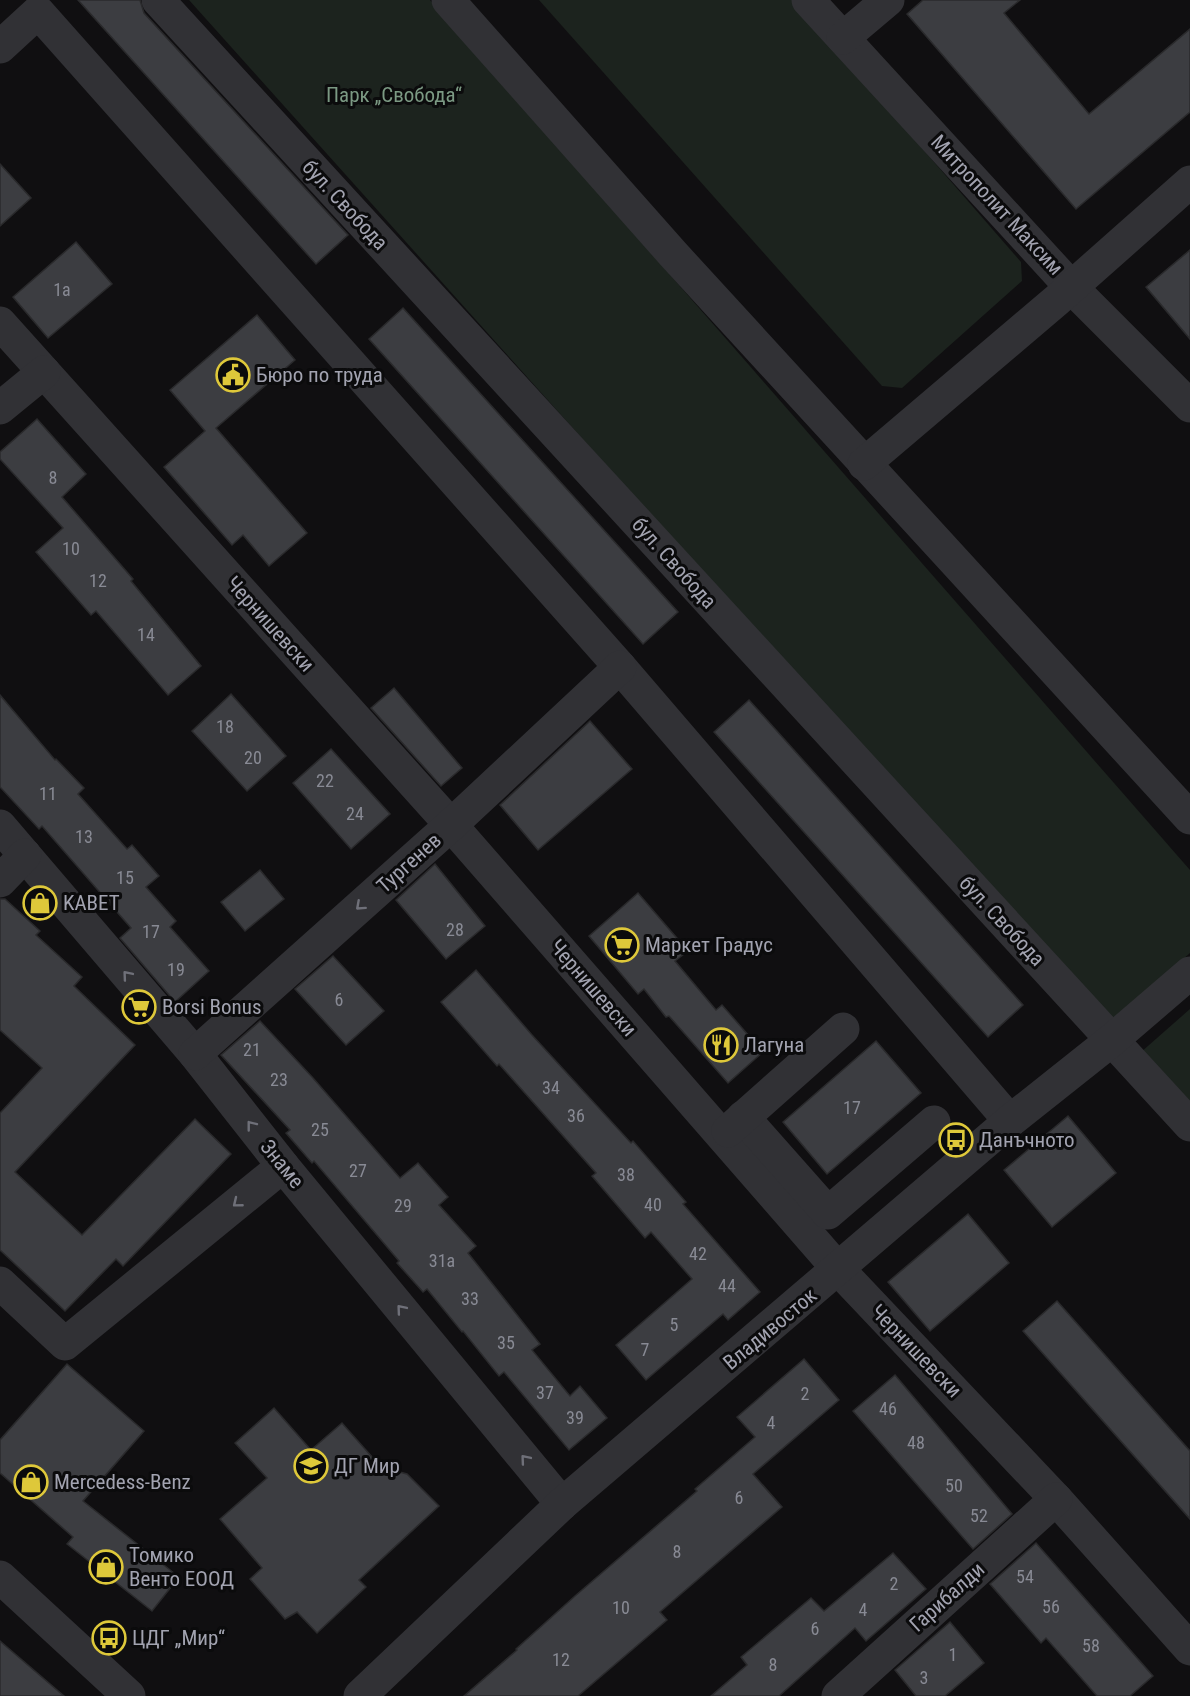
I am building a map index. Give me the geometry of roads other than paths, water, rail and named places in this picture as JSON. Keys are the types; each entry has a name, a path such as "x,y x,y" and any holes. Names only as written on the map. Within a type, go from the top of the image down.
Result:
{"street":[{"name":"бул. Свобода","path":"158,0 1190,1125"},
{"path":"448,0 673,254 1190,818"},
{"name":"Митрополит Максим","path":"808,0 1072,288 1190,406"},
{"path":"843,38 888,0"},
{"path":"0,47 38,12 620,667 1010,1121"},
{"path":"864,464 1072,288 1190,182"},
{"name":"Чернишевски","path":"0,323 451,825 733,1127 839,1270 1056,1499 1190,1649"},
{"path":"0,408 44,372"},
{"name":"Тургенев","path":"195,1054 451,825 620,667"},
{"name":"Знаме","path":"0,826 195,1054 283,1166 562,1504"},
{"path":"0,881 25,855"},
{"name":"Владивосток","path":"360,1696 562,1504 839,1270 1010,1121 1112,1040 1190,973"},
{"path":"843,1029 733,1127 828,1213 934,1122"},
{"path":"0,1283 65,1344 283,1166"},
{"path":"0,1309 37,1343"},
{"name":"Гарибалди","path":"838,1696 1056,1499"},
{"path":"0,1577 129,1696"}],"place":[{"name":"Бюро по труда","path":"233,375"},
{"name":"KABET","path":"40,903"},
{"name":"Маркет Градус","path":"622,945"},
{"name":"Borsi Bonus","path":"139,1007"},
{"name":"Лагуна","path":"721,1045"},
{"name":"Данъчното","path":"956,1140"},
{"name":"ДГ Мир","path":"311,1466"},
{"name":"Mercedess-Benz","path":"31,1482"},
{"name":"Томико Венто ЕООД","path":"106,1567"},
{"name":"ЦДГ „Мир“","path":"109,1638"}],"park label":[{"name":"Парк „Свобода“","path":"394,95"}]}
